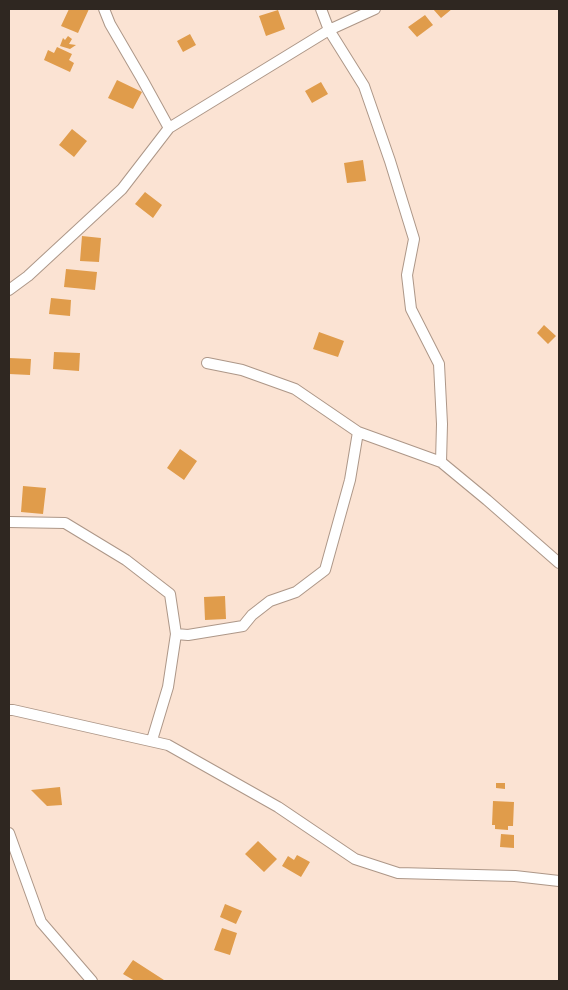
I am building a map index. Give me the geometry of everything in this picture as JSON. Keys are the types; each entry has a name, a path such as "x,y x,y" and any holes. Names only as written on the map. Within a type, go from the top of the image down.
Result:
{"street":[{"path":"104,9 110,24 169,128"},
{"path":"321,9 329,30 364,86 414,239 408,275 411,309 439,364 442,424 441,462"},
{"path":"9,290 28,276 122,189 169,128 329,30 375,9"},
{"path":"207,363 242,370 295,389 358,432 441,462 559,563"},
{"path":"176,634 188,635 243,626 252,615 270,601 296,592 325,570 350,480 358,432"},
{"path":"9,522 66,523 126,560 170,594 176,634 168,687 152,740"},
{"path":"9,710 168,745 278,807 355,859 398,873 515,876 559,881"},
{"path":"9,833 41,922 92,981"}],"building":[{"path":"69,9 89,9 78,33 61,26"},
{"path":"433,9 452,9 441,18"},
{"path":"278,10 285,29 266,36 259,16"},
{"path":"425,15 433,25 417,37 408,27"},
{"path":"190,34 196,45 183,52 177,41"},
{"path":"68,36 72,39 69,44 76,45 70,49 60,46 63,38 65,40"},
{"path":"57,47 72,54 69,60 74,63 70,72 44,60 48,50 54,53"},
{"path":"117,80 142,92 133,109 108,98"},
{"path":"321,82 328,94 312,103 305,91"},
{"path":"72,129 87,141 74,157 59,145"},
{"path":"363,160 366,181 347,183 344,163"},
{"path":"145,192 162,205 153,218 135,204"},
{"path":"82,236 101,238 99,262 80,261"},
{"path":"66,269 97,272 95,290 64,287"},
{"path":"51,298 71,300 70,316 49,314"},
{"path":"544,325 556,336 548,344 537,333"},
{"path":"319,332 344,341 338,357 313,349"},
{"path":"54,352 80,353 79,371 53,369"},
{"path":"9,358 31,359 30,375 9,374"},
{"path":"180,449 197,461 184,480 167,468"},
{"path":"23,486 46,488 43,514 21,512"},
{"path":"225,596 226,619 205,620 204,597"},
{"path":"496,783 505,783 505,789 496,788"},
{"path":"60,787 62,805 47,806 31,790"},
{"path":"493,801 514,802 513,826 508,826 508,830 495,829 495,825 492,825"},
{"path":"501,834 514,835 514,848 500,847"},
{"path":"258,841 277,859 264,872 245,854"},
{"path":"297,855 310,862 301,877 282,866 288,856 294,860"},
{"path":"225,904 242,911 236,924 220,917"},
{"path":"222,928 237,933 230,955 214,950"},
{"path":"133,960 164,980 135,981 123,974"}]}
